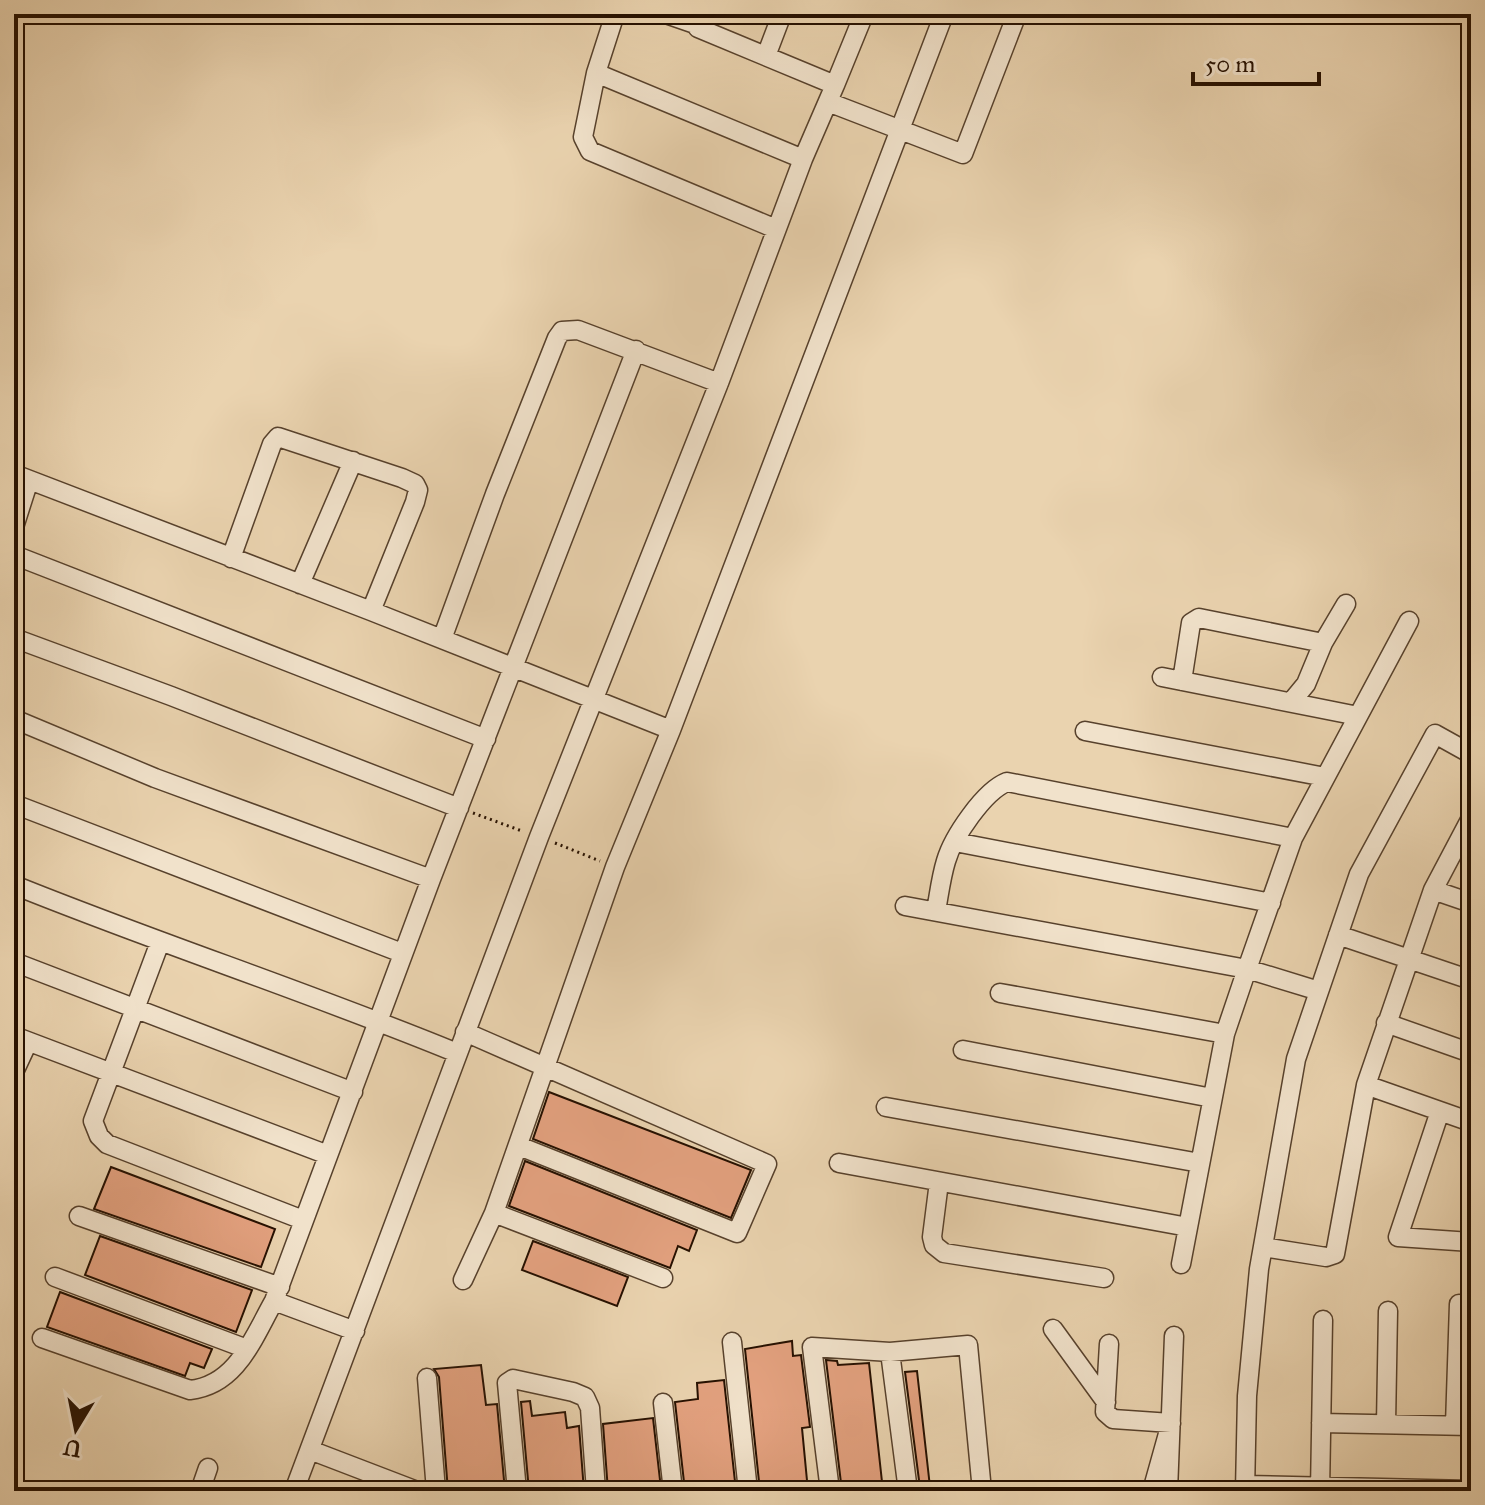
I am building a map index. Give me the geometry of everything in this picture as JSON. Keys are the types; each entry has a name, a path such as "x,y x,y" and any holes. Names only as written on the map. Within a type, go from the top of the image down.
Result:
{"street":[{"path":"615,14 596,73 583,137 590,151 776,229"},
{"path":"666,14 696,19 698,28 766,56 900,130 963,154 1017,14"},
{"path":"766,56 782,14"},
{"path":"294,1491 593,699 719,383 803,159 864,14"},
{"path":"463,1280 494,1213 615,867 671,730 944,14"},
{"path":"596,73 803,159"},
{"path":"442,639 495,494 562,331 578,330 719,383"},
{"path":"42,1338 190,1390 222,1380 231,1373 247,1349 277,1294 402,953 636,350"},
{"path":"231,558 272,444 278,437 415,484 418,490 371,611"},
{"path":"300,584 353,461"},
{"path":"14,527 21,477 671,730"},
{"path":"14,555 486,739"},
{"path":"1292,701 1306,684 1323,643 1346,604"},
{"path":"1182,681 1191,623 1199,618 1323,643"},
{"path":"1181,1264 1225,1034 1293,838 1325,777 1351,713 1409,621"},
{"path":"14,638 459,808"},
{"path":"1162,677 1351,713"},
{"path":"1306,684 1351,713"},
{"path":"14,719 155,778 431,879"},
{"path":"1085,731 1325,777"},
{"path":"1471,754 1435,734 1359,874 1296,1059 1259,1269 1247,1396 1245,1488 1471,1490"},
{"path":"936,911 946,859 955,842 975,810 1007,782 1293,838"},
{"path":"14,804 402,953"},
{"path":"1263,1247 1326,1257 1335,1254 1366,1085 1433,890 1471,818"},
{"path":"955,842 1271,903"},
{"path":"14,885 457,1053"},
{"path":"1433,890 1471,903"},
{"path":"905,906 1247,969 1319,991"},
{"path":"1338,935 1471,980"},
{"path":"160,942 93,1121 99,1136 107,1144 303,1220"},
{"path":"14,962 353,1092"},
{"path":"1000,993 1225,1034"},
{"path":"1386,1023 1471,1053"},
{"path":"465,1032 766,1162 766,1169 737,1233 519,1146"},
{"path":"14,1072 21,1039 328,1155"},
{"path":"963,1050 1212,1098"},
{"path":"1366,1085 1471,1122"},
{"path":"886,1107 1200,1163"},
{"path":"1440,1111 1398,1237 1469,1237"},
{"path":"839,1163 1188,1227"},
{"path":"939,1182 932,1237 934,1245 944,1253 1104,1278"},
{"path":"494,1213 663,1278"},
{"path":"79,1216 277,1294 355,1331"},
{"path":"55,1277 247,1349"},
{"path":"1321,1423 1463,1426 1459,1304"},
{"path":"1386,1424 1388,1311"},
{"path":"1320,1489 1323,1320"},
{"path":"1053,1329 1106,1402"},
{"path":"1168,1491 1174,1336"},
{"path":"732,1342 748,1491"},
{"path":"1109,1344 1105,1412 1113,1419 1171,1423"},
{"path":"830,1491 812,1347 890,1352 968,1345 982,1491"},
{"path":"890,1352 908,1491"},
{"path":"427,1378 436,1491"},
{"path":"517,1491 507,1383 513,1379 585,1397 590,1408 596,1491"},
{"path":"663,1403 673,1491"},
{"path":"1152,1491 1171,1423"},
{"path":"310,1450 383,1485 417,1491"},
{"path":"200,1491 208,1468"}],"building":[{"path":"549,1092 751,1170 731,1218 533,1139"},
{"path":"525,1161 697,1230 689,1251 678,1246 670,1268 509,1206"},
{"path":"111,1167 275,1229 261,1267 94,1209"},
{"path":"100,1236 252,1290 236,1332 85,1275"},
{"path":"533,1241 628,1277 617,1306 522,1270"},
{"path":"60,1292 212,1349 204,1368 190,1363 185,1376 47,1327"},
{"path":"792,1341 793,1356 801,1355 810,1427 802,1428 808,1491 760,1491 745,1349"},
{"path":"826,1360 837,1361 838,1365 869,1363 883,1491 842,1491"},
{"path":"481,1365 486,1405 497,1404 505,1491 448,1491 439,1377 434,1369"},
{"path":"917,1371 930,1487 920,1488 905,1372"},
{"path":"724,1380 736,1491 685,1491 675,1402 698,1399 697,1383"},
{"path":"530,1401 532,1416 565,1412 567,1428 579,1426 584,1491 529,1491 521,1402"},
{"path":"653,1418 661,1489 608,1491 603,1424"}]}
